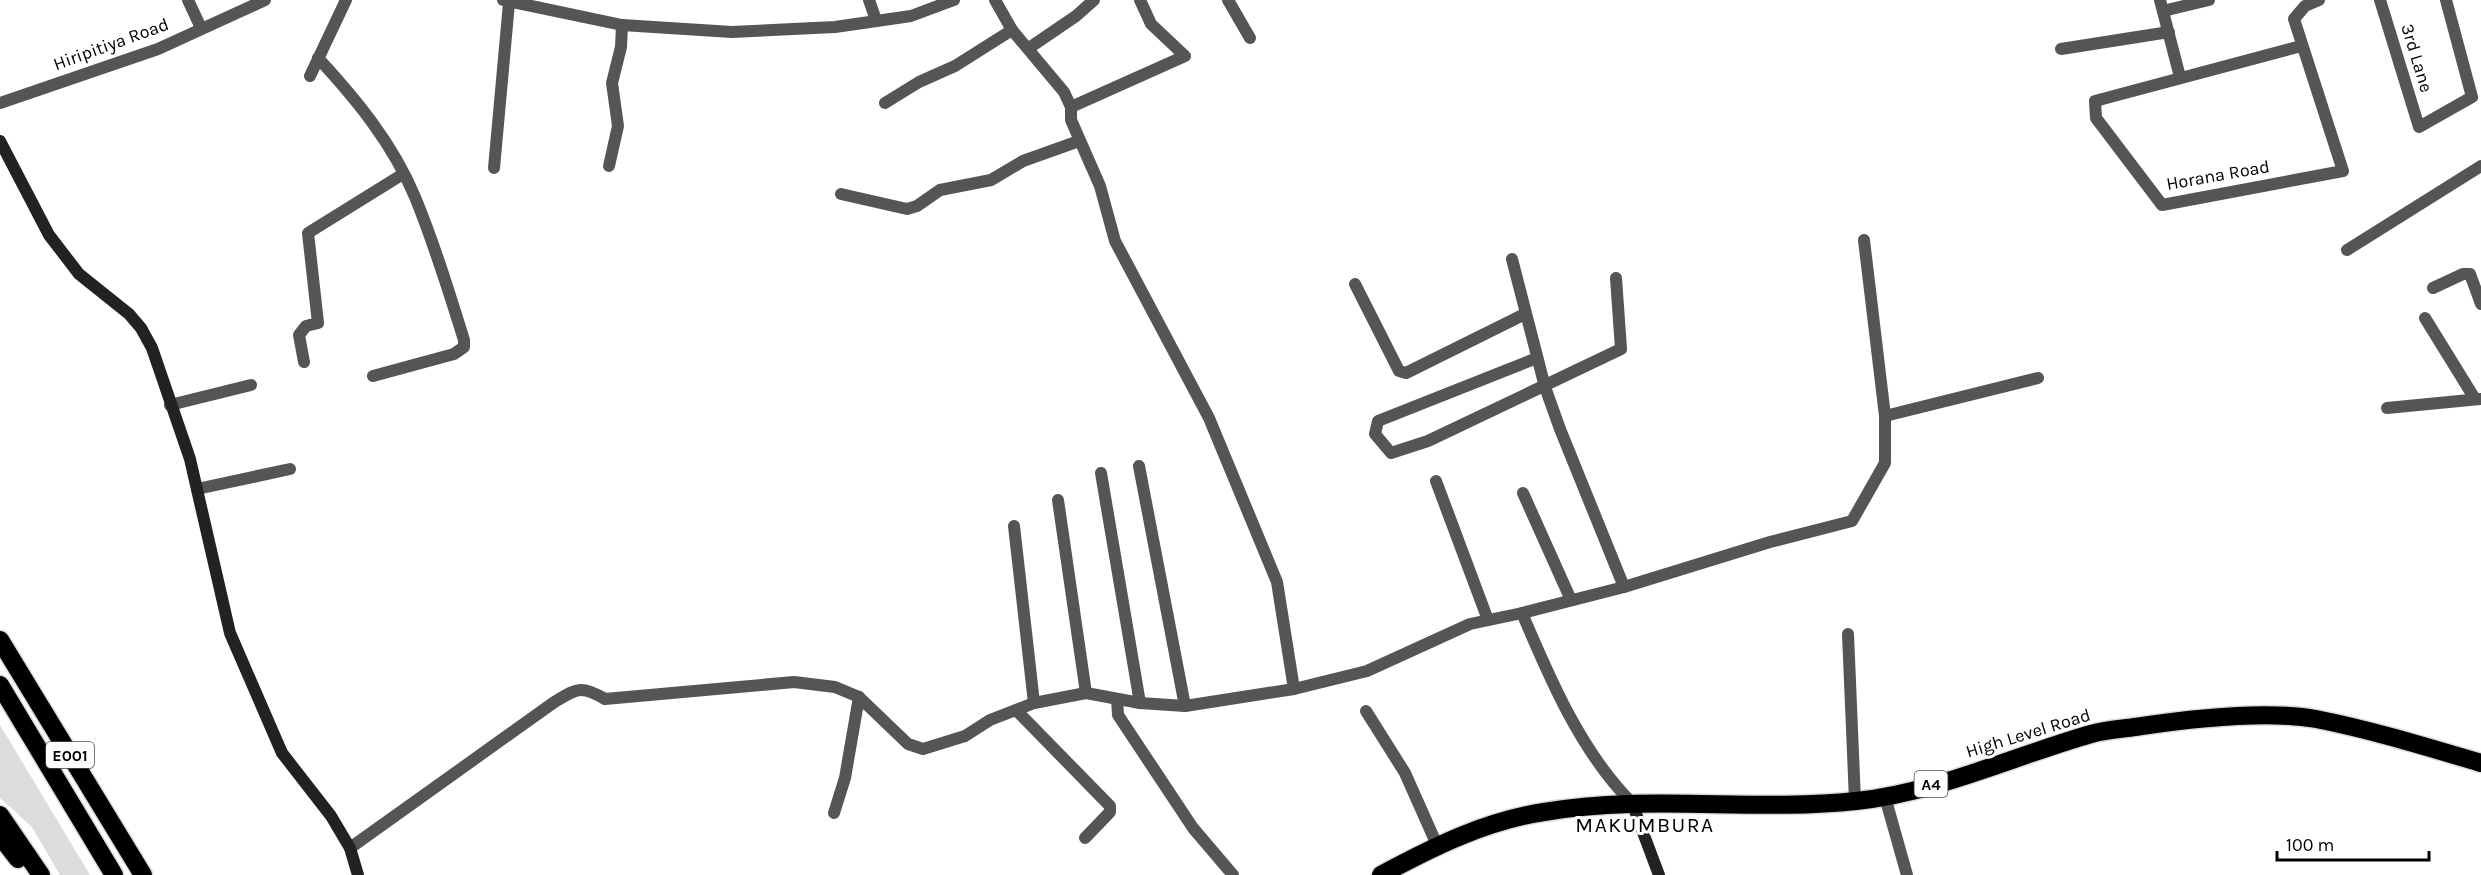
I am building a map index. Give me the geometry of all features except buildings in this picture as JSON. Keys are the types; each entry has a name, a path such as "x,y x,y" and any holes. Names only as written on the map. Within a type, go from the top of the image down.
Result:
{"highway":[{"name":"E001","path":"0,640 143,875"},
{"name":"E001","path":"0,685 114,875"},
{"name":"High Level Road","path":"1381,875 1437,845 1475,830 1544,812 1632,807 1768,806 1855,801 1895,796 2095,737 2181,720 2253,716 2314,719 2481,763"},
{"name":"High Level Road","path":"1394,875 1477,836 1545,818 1632,807 1768,812 1887,804 2095,737 2182,726 2299,724 2340,730 2481,770"},
{"path":"0,815 41,875"},
{"path":"0,836 30,875"}],"street":[{"path":"188,0 201,28"},
{"name":"Hiripitiya Road","path":"0,103 158,49 265,0"},
{"path":"310,76 345,0"},
{"path":"869,0 876,20"},
{"path":"494,168 506,2 622,25 732,32 835,27 911,16 954,0"},
{"path":"995,0 1012,30 1064,92 1071,107 1071,120 1079,141 1100,186 1115,241 1209,418 1277,582 1294,689"},
{"path":"1029,48 1076,16 1094,0"},
{"path":"1071,107 1185,56 1150,24 1140,0"},
{"path":"1228,0 1250,38"},
{"path":"2180,77 2161,5 2209,0"},
{"name":"Horana Road","path":"2301,46 2095,101 2096,118 2162,205 2343,171 2294,20 2305,6 2319,0"},
{"name":"3rd Lane","path":"2380,0 2419,127 2472,97 2446,0"},
{"path":"609,166 618,126 612,83 621,47 622,25"},
{"path":"885,103 919,82 956,66 1012,30"},
{"path":"2061,49 2169,32"},
{"path":"318,58 348,90 379,130 414,195 464,340 464,347 454,354 373,376"},
{"path":"841,194 907,209 917,206 940,189 991,180 1023,161 1079,141"},
{"path":"2,149 49,235 79,274 129,314 141,328 152,348 190,459 230,633 282,753 331,816 350,848 358,875"},
{"path":"2347,250 2481,166"},
{"path":"304,362 298,335 306,326 318,323 309,233 403,174"},
{"path":"350,848 553,703 577,689 589,689 605,699 794,682 835,687 859,697 908,744 923,749 965,736 990,720 1034,703 1086,693 1140,703 1185,706 1294,689 1367,671 1470,624 1624,587 1770,542 1852,521 1885,463 1885,416 1864,240"},
{"path":"1512,259 1545,387 1624,587"},
{"path":"2433,288 2463,274 2470,274 2481,304"},
{"path":"1537,358 1378,421 1375,434 1391,453 1428,441 1621,349 1616,278"},
{"path":"1355,284 1399,371 1406,373 1525,314"},
{"path":"2387,408 2478,399 2425,318"},
{"path":"1885,416 2038,378"},
{"path":"170,405 251,385"},
{"path":"1139,466 1185,706"},
{"path":"197,489 290,469"},
{"path":"1101,473 1140,703"},
{"path":"1436,481 1488,620"},
{"path":"1523,493 1571,600"},
{"path":"1058,500 1086,693"},
{"path":"1014,526 1034,703"},
{"path":"1522,613 1547,672 1569,714 1602,768 1632,807 1659,875"},
{"path":"1848,634 1855,801"},
{"path":"834,813 845,778 859,697"},
{"path":"1117,699 1118,715 1193,828 1233,875"},
{"path":"1017,711 1110,806 1110,812 1085,838"},
{"path":"1366,711 1405,773 1437,845"},
{"path":"1887,804 1906,875"}],"shaded area":[{"path":"0,725 90,875 60,875 32,827 0,798"}],"district":[{"name":"MAKUMBURA","path":"1645,825"}]}
